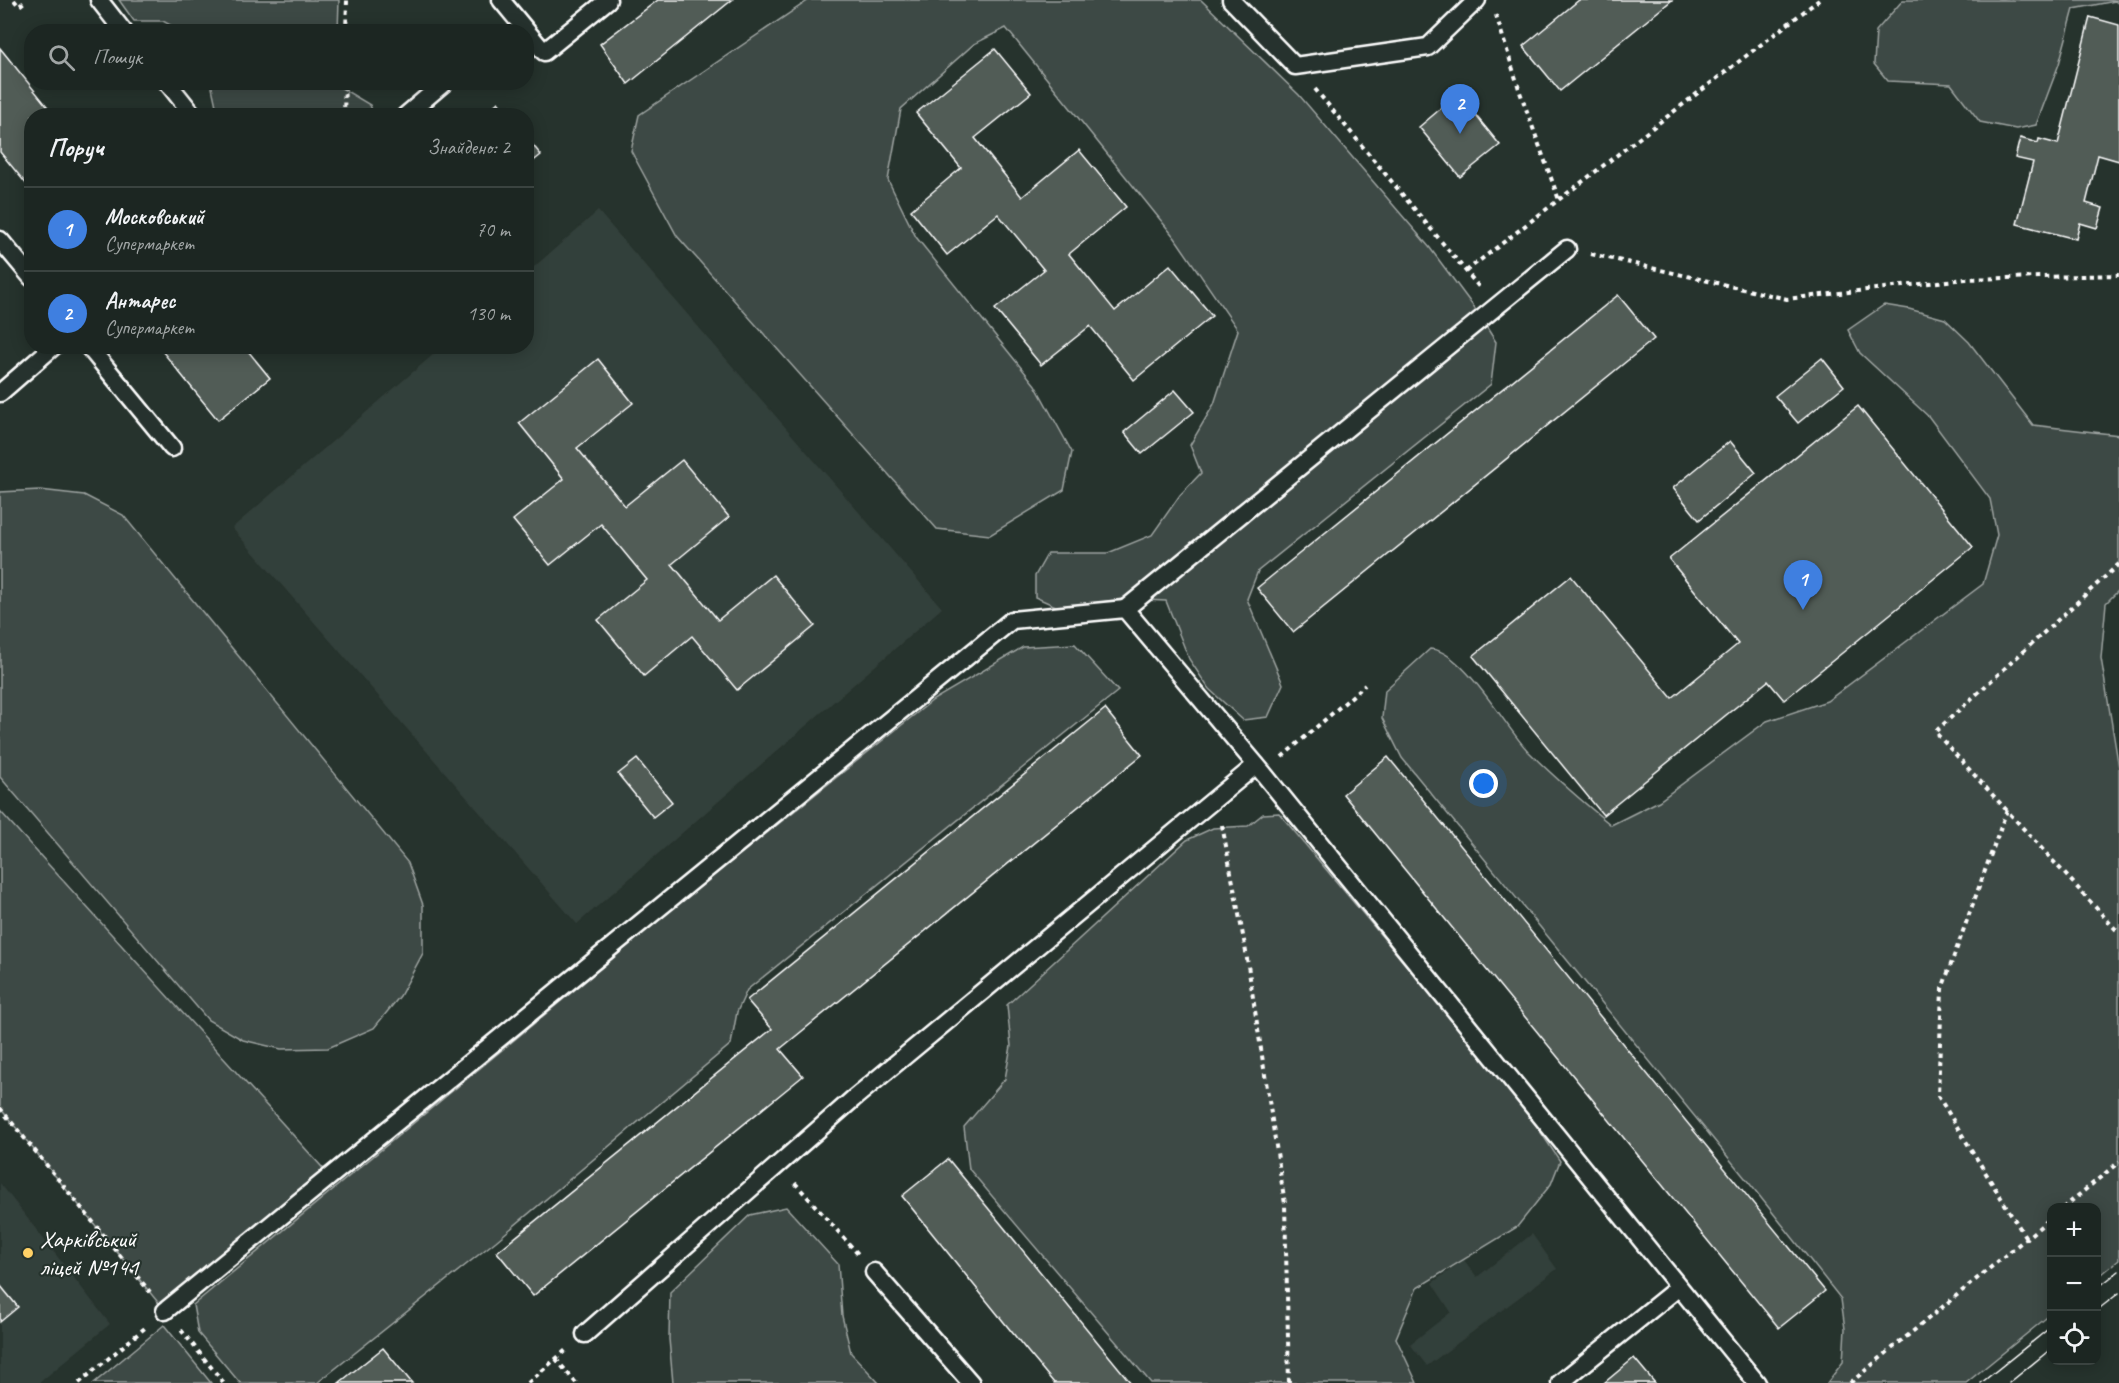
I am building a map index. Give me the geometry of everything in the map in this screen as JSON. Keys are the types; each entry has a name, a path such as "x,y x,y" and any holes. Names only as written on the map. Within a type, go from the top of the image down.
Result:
{"lane":[{"path":"99,0 118,24"},
{"path":"501,0 512,24"},
{"path":"534,44 544,52 608,0"},
{"path":"1231,0 1295,66 1428,47 1477,0"},
{"path":"173,90 187,108"},
{"path":"414,108 436,90"},
{"path":"0,240 24,268"},
{"path":"165,1311 1012,620 1125,609 1567,249"},
{"path":"0,393 45,354"},
{"path":"95,354 172,448"},
{"path":"1125,609 1260,769 1757,1383"},
{"path":"585,1334 862,1091 1217,798 1260,769"},
{"path":"874,1272 971,1383"},
{"path":"1560,1383 1679,1287"}],"path":[{"path":"14,0 19,6 27,0"},
{"path":"346,24 347,0"},
{"path":"1466,271 1819,0"},
{"path":"1495,10 1520,92 1558,200"},
{"path":"1295,66 1496,306"},
{"path":"344,108 345,90"},
{"path":"1567,249 1787,299 1966,279 2119,274"},
{"path":"2119,564 1935,732 2119,933"},
{"path":"1260,769 1365,686"},
{"path":"1217,798 1245,946 1284,1204 1289,1383"},
{"path":"2007,810 1942,990 1938,1096 2026,1238"},
{"path":"0,1108 224,1383"},
{"path":"2069,1203 2119,1162"},
{"path":"779,1164 874,1272"},
{"path":"1850,1383 2047,1221"},
{"path":"79,1383 165,1311"},
{"path":"528,1383 585,1334"},
{"path":"556,1359 576,1383"}],"shaded area":[{"path":"119,0 339,0 338,24 168,24 163,21 134,21"},
{"path":"809,0 1201,0 1299,95 1430,248 1473,306 1496,342 1491,384 1258,571 1247,599 1283,684 1268,717 1243,720 1209,689 1189,659 1166,601 1122,599 1060,608 1035,597 1035,576 1048,553 1108,553 1152,535 1180,495 1201,473 1190,445 1214,404 1238,330 1175,238 1006,28 974,44 901,109 888,180 916,237 1035,385 1072,452 1064,490 990,535 937,529 677,236 631,151 639,115"},
{"path":"1903,0 2119,0 2119,4 2115,1 2074,9 2059,64 2036,125 2016,129 1980,122 1951,84 1888,81 1874,64 1876,31"},
{"path":"213,90 345,90 370,105 371,108 216,108"},
{"path":"598,211 942,608 577,924 232,528 434,354 534,354 534,267"},
{"path":"1884,305 1945,319 1969,342 2033,425 2119,435 2119,590 2106,603 2101,658 2119,768 2119,1260 2101,1275 2101,1203 2047,1203 2047,1317 1966,1383 1827,1383 1843,1362 1845,1329 1841,1299 1402,758 1382,718 1385,690 1430,649 1442,652 1456,662 1483,691 1528,751 1611,825 1659,801 1767,721 1827,701 1983,584 1997,535 1990,499 1929,417 1860,353 1848,330"},
{"path":"40,490 84,495 123,515 408,863 423,905 423,953 400,996 374,1028 328,1048 281,1049 243,1040 208,1020 0,777 0,492"},
{"path":"1075,644 1118,691 747,990 737,1012 731,1044 496,1241 317,1383 240,1383 198,1333 193,1305 692,893 933,700 1023,647"},
{"path":"0,811 330,1176 165,1311 0,1108"},
{"path":"1279,813 1522,1104 1560,1161 1551,1184 1517,1227 1417,1288 1396,1338 1417,1383 1151,1383 969,1169 964,1127 1005,1079 1011,1046 1007,1005 1187,840 1213,828 1248,826 1263,814"},
{"name":"Харківський ліцей №141","path":"0,1183 110,1324 39,1383 0,1383"},
{"path":"786,1207 838,1264 842,1316 851,1353 879,1383 673,1383 669,1339 670,1292 750,1215"},
{"path":"1532,1234 1557,1269 1427,1366 1410,1344 1451,1312 1432,1283 1464,1260 1477,1277"},
{"path":"164,1325 211,1383 94,1383"}],"building":[{"path":"658,0 732,0 628,84 600,44"},
{"path":"1579,0 1672,0 1560,91 1523,46"},
{"path":"2090,17 2119,25 2119,161 2098,155 2086,203 2103,208 2097,228 2080,223 2076,239 2017,224 2033,162 2015,158 2020,138 2038,143 2039,139 2058,144"},
{"path":"0,48 24,78 24,90 34,90 49,108 24,108 24,181 0,152"},
{"path":"995,49 1031,93 975,138 1022,197 1079,150 1126,207 1069,254 1115,311 1170,265 1212,316 1134,380 1090,326 1041,365 995,309 1044,270 998,214 947,255 911,210 961,168 916,113"},
{"path":"1458,94 1500,145 1460,177 1419,127"},
{"path":"498,102 503,108 491,108"},
{"path":"534,147 541,155 534,161"},
{"path":"1618,295 1654,339 1293,632 1257,588"},
{"path":"164,354 250,354 270,378 218,420"},
{"path":"1822,358 1844,386 1798,423 1775,396"},
{"path":"598,359 633,403 577,448 625,506 682,460 729,517 672,564 718,620 773,575 815,626 737,690 692,636 644,676 598,620 647,580 601,524 550,565 513,520 564,479 519,423"},
{"path":"1175,390 1194,412 1142,454 1124,432"},
{"path":"1858,406 1973,547 1784,700 1768,681 1603,815 1473,656 1571,576 1672,698 1738,644 1669,559"},
{"path":"1730,441 1756,473 1699,520 1673,488"},
{"path":"1105,709 1142,755 780,1049 803,1076 533,1296 497,1252 772,1029 747,1000"},
{"path":"1388,757 1825,1291 1779,1328 1343,794"},
{"path":"637,759 672,802 653,817 618,774"},
{"path":"948,1159 1131,1383 1054,1383 1028,1352 902,1196"},
{"path":"0,1285 18,1307 0,1322"},
{"path":"383,1348 412,1383 339,1383"},
{"path":"1634,1358 1655,1383 1604,1383"}],"tram line":[{"path":"2101,1285 2119,1271"},
{"path":"2101,1307 2119,1293"},
{"path":"1981,1383 2047,1330"},
{"path":"2009,1383 2047,1352"}],"place":[{"name":"Антарес","path":"1460,134"},
{"name":"Московський","path":"1803,610"},
{"name":"Харківський ліцей №141","path":"28,1253"}]}
